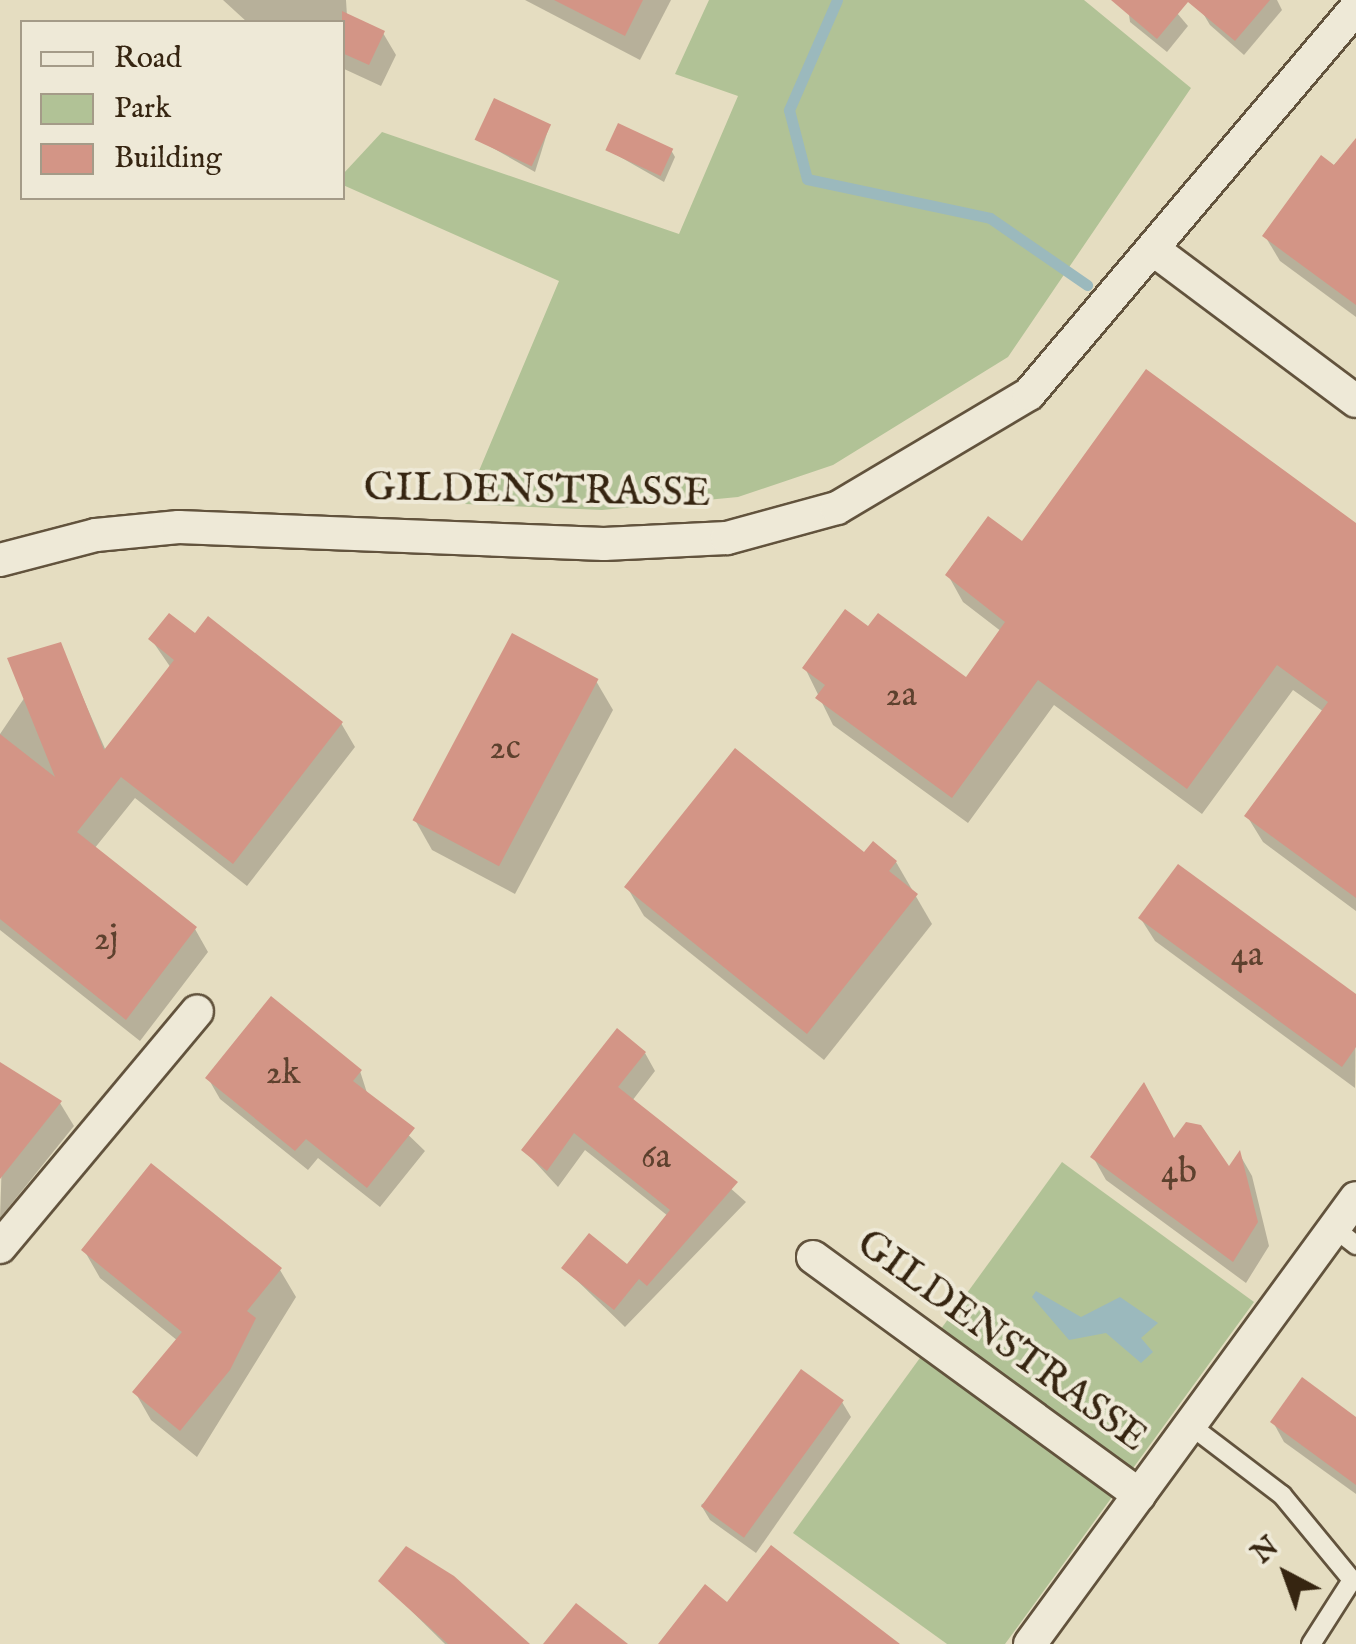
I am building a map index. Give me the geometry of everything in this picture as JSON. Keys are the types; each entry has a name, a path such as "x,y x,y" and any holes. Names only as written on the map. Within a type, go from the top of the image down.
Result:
{"street":[{"name":"GILDENSTRASSE","path":"0,560 96,535 179,528 604,544 746,533 838,508 949,450 1029,394 1158,253 1356,8"},
{"path":"1158,253 1356,401"},
{"path":"0,1248 197,1011"},
{"name":"GILDENSTRASSE","path":"1030,1644 1190,1425 1345,1236 1356,1198"},
{"name":"GILDENSTRASSE","path":"813,1257 1139,1495"}],"lane":[{"path":"1190,1425 1282,1494 1352,1580 1311,1644"}],"green space":[{"path":"709,0 1084,0 1191,88 1008,357 833,465 738,497 602,510 465,504 559,281 345,186 345,172 382,132 679,234 738,96 675,74"},
{"path":"1062,1162 1254,1302 1005,1644 947,1644 793,1533"}],"water":[{"path":"1036,1291 1081,1317 1120,1297 1158,1323 1141,1338 1153,1352 1141,1363 1106,1333 1069,1340 1032,1297"}],"building":[{"path":"554,0 643,0 625,36"},
{"path":"1111,0 1270,0 1235,41 1188,2 1157,39"},
{"path":"342,11 385,31 369,65 345,54"},
{"path":"494,98 551,125 532,166 475,140"},
{"path":"618,123 673,149 661,176 605,150"},
{"path":"1356,138 1356,305 1262,236 1321,155 1334,165"},
{"path":"1146,369 1356,523 1356,898 1244,816 1328,702 1277,665 1187,789 1038,680 952,798 815,698 825,685 802,668 845,609 868,626 878,613 966,677 1005,622 945,575 988,516 1022,541"},
{"path":"169,613 195,633 208,616 343,722 233,864 121,777 77,832 197,927 126,1020 0,919 0,734 55,777 7,658 61,642 104,750 174,660 148,639"},
{"path":"512,633 599,679 499,866 412,820"},
{"path":"735,748 864,852 873,841 897,861 889,871 918,894 807,1034 624,887"},
{"path":"1178,864 1356,994 1356,1047 1342,1067 1138,918"},
{"path":"271,996 362,1070 353,1081 415,1128 367,1188 306,1139 295,1151 205,1078"},
{"path":"617,1028 646,1052 618,1087 738,1182 647,1286 639,1279 614,1310 561,1268 589,1233 627,1264 670,1210 574,1133 547,1171 521,1150"},
{"path":"0,1062 62,1101 0,1179"},
{"path":"1144,1082 1174,1138 1186,1122 1201,1125 1229,1166 1240,1150 1258,1222 1233,1262 1090,1157"},
{"path":"151,1163 282,1268 247,1311 256,1318 230,1370 180,1431 132,1392 182,1332 81,1250"},
{"path":"801,1369 844,1400 744,1538 701,1507"},
{"path":"1302,1377 1356,1417 1356,1485 1270,1422"},
{"path":"771,1545 900,1644 658,1644 705,1584 727,1602"},
{"path":"406,1546 454,1576 530,1644 448,1644 378,1581"},
{"path":"576,1603 628,1644 543,1644"}],"waterway":[{"path":"837,0 789,110 807,179 990,218 1087,285"}]}
